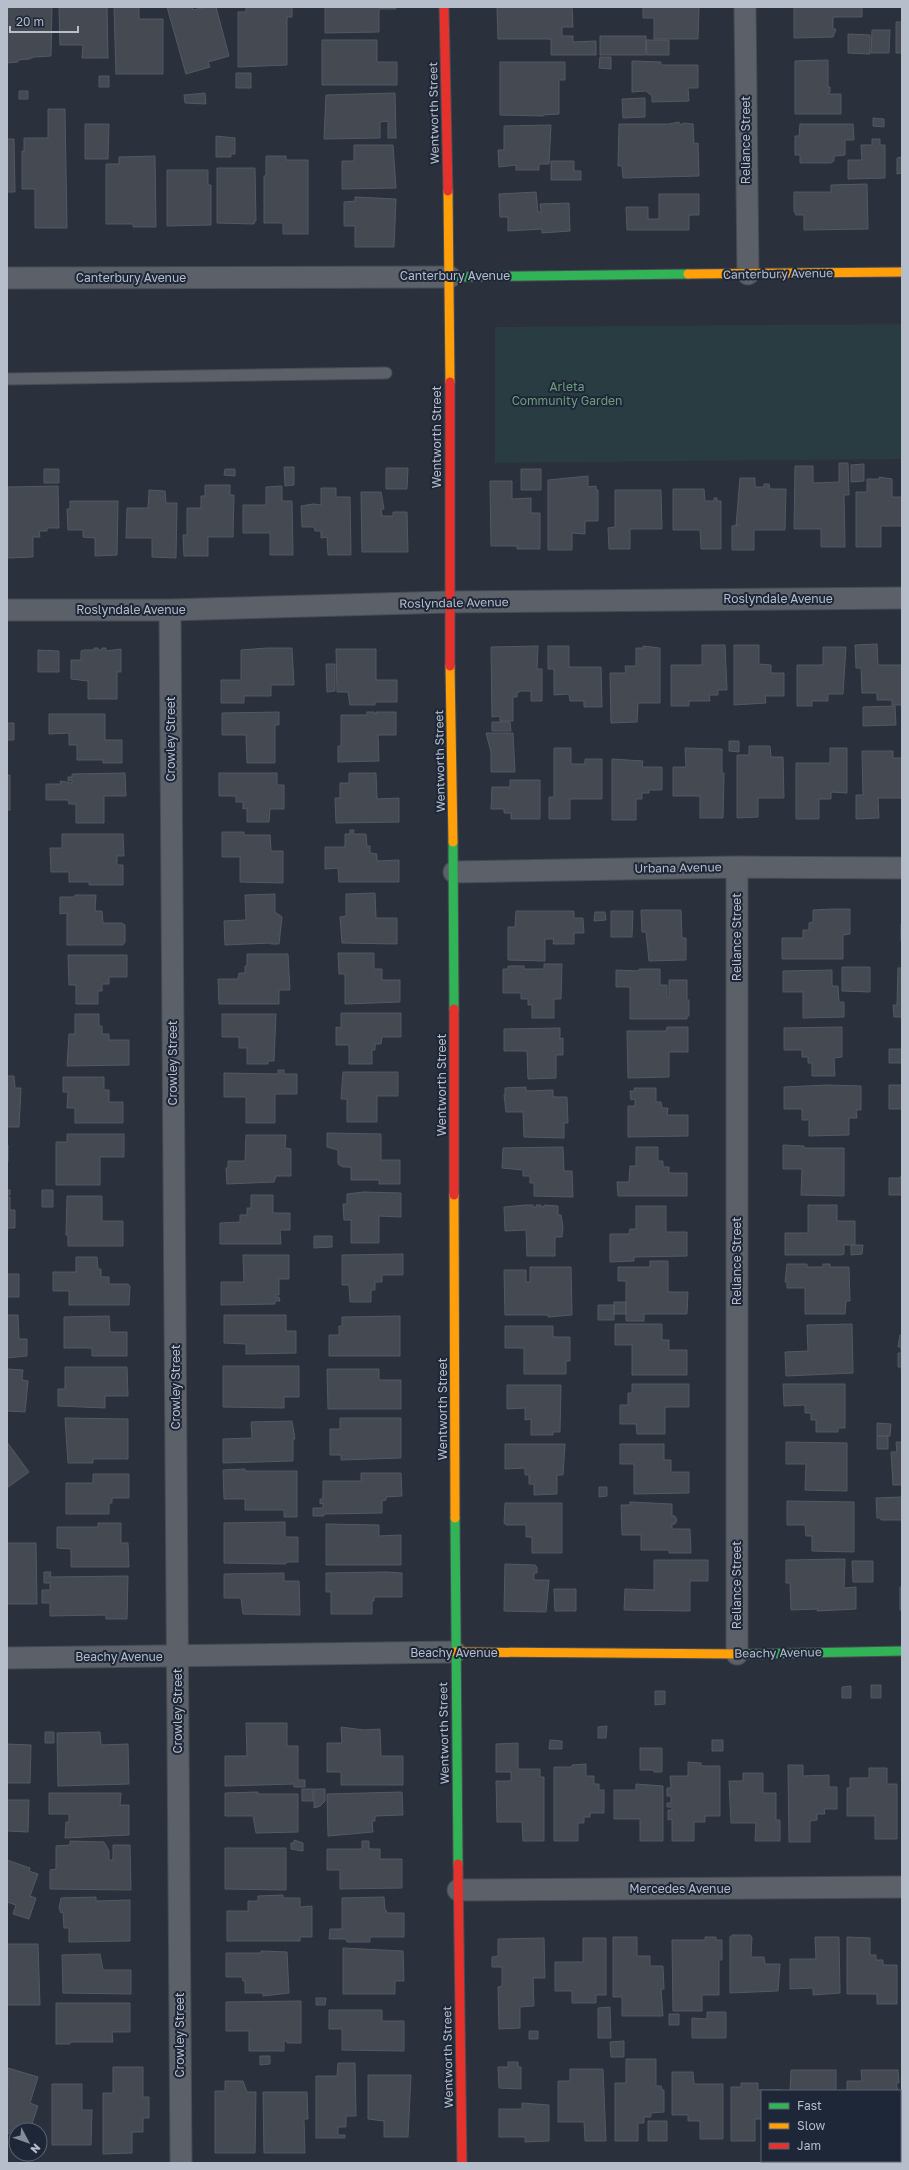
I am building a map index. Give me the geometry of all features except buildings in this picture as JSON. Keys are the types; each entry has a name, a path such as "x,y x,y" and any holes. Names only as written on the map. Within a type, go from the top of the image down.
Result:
{"street":[{"name":"Wentworth Street","path":"444,7 450,277 449,602 454,872 455,1652 462,2163"},
{"name":"Reliance Street","path":"745,7 748,274"},
{"name":"Canterbury Avenue","path":"7,278 450,277 902,272"},
{"name":"Roslyndale Avenue","path":"7,610 170,610 449,602 902,598"},
{"name":"Crowley Street","path":"170,610 181,2163"},
{"name":"Reliance Street","path":"737,867 737,1654"},
{"name":"Urbana Avenue","path":"454,872 737,867 902,868"},
{"name":"Beachy Avenue","path":"7,1658 177,1657 455,1652 737,1654 902,1651"},
{"name":"Mercedes Avenue","path":"458,1890 902,1887"}],"lane":[{"path":"7,379 386,373"}],"green space":[{"name":"Arleta Community Garden","path":"902,324 902,459 495,463 495,327"}],"traffic: fast":[{"path":"450,277 688,274"},
{"path":"453,842 454,1009"},
{"path":"455,1518 458,1864"},
{"path":"745,1654 902,1651"}],"traffic: slow":[{"path":"448,191 450,382"},
{"path":"688,274 902,272"},
{"path":"450,666 453,842"},
{"path":"454,1195 455,1518"},
{"path":"455,1652 745,1654"}],"traffic: jam":[{"path":"444,7 448,191"},
{"path":"450,382 450,666"},
{"path":"454,1009 454,1195"},
{"path":"458,1864 462,2163"}]}
